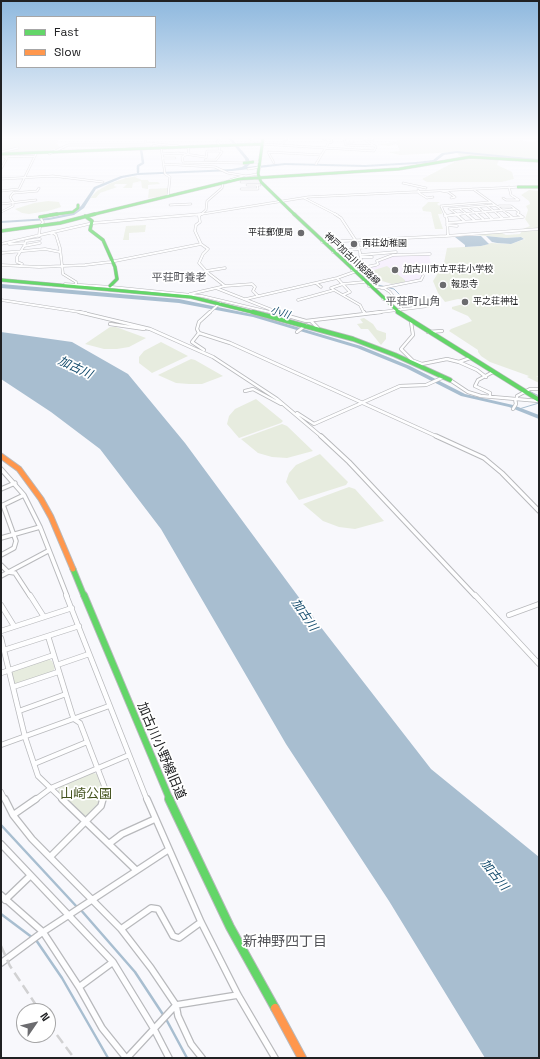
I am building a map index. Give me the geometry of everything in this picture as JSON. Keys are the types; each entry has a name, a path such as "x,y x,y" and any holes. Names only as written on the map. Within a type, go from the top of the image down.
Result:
{"main road":[{"path":"1,231 40,226 198,188"},
{"name":"神戸加古川姫路線","path":"267,188 395,310 411,322 539,400"},
{"path":"41,218 48,215 73,212 78,208 78,205"},
{"path":"85,216 93,223 90,230 103,240 105,247 113,261 118,275 111,287"},
{"path":"1,280 194,297 318,328 413,361 450,380"},
{"name":"加古川小野線旧道","path":"1,456 19,469 41,499 51,517 172,808 230,927 302,1058"}],"street":[{"path":"1,191 19,188"},
{"path":"14,193 37,191 39,188"},
{"path":"168,196 169,188"},
{"path":"199,216 206,210 207,200 221,188"},
{"path":"241,189 258,188"},
{"path":"425,188 448,192 455,197 452,198"},
{"path":"1,244 93,223 199,216 303,198 450,188"},
{"path":"473,188 513,218"},
{"path":"503,198 506,200 519,200 511,195 509,188"},
{"path":"14,202 10,197 14,193 15,189"},
{"path":"418,190 419,193 427,198 433,197"},
{"path":"470,193 477,192"},
{"path":"303,198 341,218 350,234 358,244 360,268"},
{"path":"1,204 36,200"},
{"path":"1,212 13,206 14,202"},
{"path":"482,202 502,218"},
{"path":"448,236 446,216 441,206 491,202"},
{"path":"473,203 492,218"},
{"path":"170,205 191,204"},
{"path":"464,204 483,219"},
{"path":"446,205 464,221"},
{"path":"455,205 474,220"},
{"path":"447,224 492,218 523,217 511,206 477,206 450,209"},
{"path":"331,208 332,212"},
{"path":"446,216 516,210"},
{"path":"48,215 57,213 58,211"},
{"path":"509,215 518,214"},
{"path":"199,216 200,222 196,225 195,231 202,244 208,249 198,261 206,271 225,286"},
{"path":"40,250 39,235 41,218"},
{"path":"447,224 457,226"},
{"path":"322,242 448,236 468,233 539,229"},
{"path":"52,232 56,235 63,274 76,282 76,284"},
{"path":"34,267 17,262 19,252 24,244 40,239"},
{"path":"6,242 40,244"},
{"path":"1,265 61,267 113,261 159,250 202,244"},
{"path":"333,252 370,247"},
{"path":"1,253 40,250 60,252"},
{"path":"360,256 396,252"},
{"path":"244,299 337,278 360,268 376,265 378,264 377,261 393,255 430,254"},
{"path":"360,256 372,257"},
{"path":"206,271 224,268"},
{"path":"334,290 331,288 343,284 366,284 384,287 421,280 423,276"},
{"path":"337,278 350,292 343,295"},
{"path":"316,283 321,287"},
{"path":"56,285 76,284 189,294 242,305 302,321 429,306"},
{"path":"168,295 189,294 225,286 252,284 255,287 253,291 258,296"},
{"path":"111,287 136,292"},
{"path":"384,287 395,298 402,309"},
{"path":"216,288 272,310 275,313"},
{"path":"298,300 334,290 360,305 365,314"},
{"path":"383,299 395,298"},
{"path":"1,300 98,315 155,331 207,354 247,378 290,410 349,462 539,664"},
{"path":"199,333 197,329 199,322 220,303"},
{"path":"311,321 318,328"},
{"path":"411,322 413,335 401,349 413,361 422,364 447,359 459,362 477,370 485,377"},
{"path":"110,324 155,331"},
{"path":"297,332 306,325"},
{"path":"428,332 442,331"},
{"path":"199,333 192,342 207,354"},
{"path":"199,333 230,343 484,458 537,506 539,510"},
{"path":"459,362 470,358"},
{"path":"490,397 490,393 475,386 476,382 493,372"},
{"path":"245,391 253,389 314,424 400,386 432,384 444,377"},
{"path":"450,380 468,392 490,397 539,400"},
{"path":"513,409 516,404 517,396 533,389 539,389"},
{"path":"1,469 15,482 24,495 40,526 48,551 72,608 109,706 168,850 201,922 238,995 274,1058"},
{"path":"1,489 15,482"},
{"path":"1,555 14,548 16,541 15,534 2,506 24,495"},
{"path":"1,538 40,526"},
{"path":"1,576 48,551"},
{"path":"1,565 8,572 15,573 44,617"},
{"path":"509,615 539,604"},
{"path":"1,605 14,626"},
{"path":"1,631 72,608"},
{"path":"4,650 79,626"},
{"path":"48,636 58,672 74,719 80,723 105,788 101,806 87,822 50,857"},
{"path":"1,638 25,736 38,776 136,870"},
{"path":"57,664 89,654"},
{"path":"1,673 54,655"},
{"path":"14,687 58,672"},
{"path":"19,711 66,694"},
{"path":"1,745 109,706"},
{"path":"34,764 87,742"},
{"path":"13,815 51,788 129,755"},
{"path":"1,792 13,815 50,857 121,929 151,968 174,1007 191,1044 202,1058"},
{"path":"110,844 122,834 155,819"},
{"path":"1,844 113,962 154,1029 169,1058"},
{"path":"1,963 42,932 168,850"},
{"path":"30,876 3,898 42,932 79,987 102,1028 126,1058 174,1007 238,995"},
{"path":"121,929 151,908 158,909 173,936 179,938 201,922"},
{"path":"79,987 113,962"}],"shaded area":[{"name":"加古川市立平荘小学校","path":"393,255 429,255 432,269 425,272 420,280 392,284 371,278 364,280 356,271 377,266 379,260"}],"green space":[{"path":"102,188 113,188 100,193 96,198 90,198"},
{"path":"169,188 166,196 148,198 149,189"},
{"path":"529,190 539,191 539,376 536,376 539,377 539,383 527,377 529,376 490,362 481,356 478,350 449,331 472,321 468,316 452,309 452,307 471,302 468,300 458,299 445,302 438,293 433,281 444,263 447,248 481,246 491,243 511,244 525,239 521,237 506,238 464,234 500,232 506,235 520,234 523,229 530,226 525,219 528,210 526,206 530,204 529,201 521,195"},
{"path":"48,201 59,202 61,207 29,214 22,213 15,209 34,203"},
{"path":"428,202 440,202 437,204 441,207 442,214 438,214 443,229 435,229 431,212 423,211 422,208"},
{"path":"146,225 145,232 129,233 129,240 123,240 126,226"},
{"path":"387,266 405,280 405,282 392,284 372,278 365,273"},
{"path":"364,318 373,324 377,330 386,333 386,339 381,345 368,329 361,329 357,324 363,323 360,319"},
{"path":"110,327 116,327 146,338 129,347 117,349 104,349 85,344"},
{"path":"161,342 188,356 152,373 139,363 139,357 144,351"},
{"path":"191,359 223,376 202,384 189,384 176,383 158,375"},
{"path":"256,399 283,421 239,438 227,424 229,416 235,409"},
{"path":"282,424 287,426 313,451 287,458 272,457 258,453 241,439"},
{"path":"320,454 348,482 346,485 299,500 286,482 289,473 296,465"},
{"path":"349,487 355,489 384,521 355,529 339,527 323,521 303,504"},
{"path":"48,659 52,661 55,668 52,673 14,685 10,674 13,671"},
{"name":"山崎公園","path":"93,773 98,774 103,790 99,806 90,817 84,816 58,791 60,787"}],"water":[{"path":"481,236 489,244 465,247 465,245 455,237"},
{"path":"486,236 506,238 521,237 524,239 511,244 497,243 492,242"},
{"name":"加古川","path":"1,332 72,342 128,374 185,443 320,626 431,769 539,857 539,1058 485,1058 389,901 286,744 161,529 100,449 51,412 1,379"}],"waterway":[{"path":"1,222 49,219 73,214 83,207 95,188"},
{"path":"366,282 394,289 403,298"},
{"name":"小川","path":"1,286 179,301 254,316 359,347 408,367 463,395 511,406 539,417"},
{"path":"529,391 539,396"},
{"path":"519,409 539,403"},
{"path":"1,825 77,907"},
{"path":"80,909 135,972 164,1016"},
{"path":"1,914 33,938"},
{"path":"36,940 62,978 108,1058"},
{"path":"166,1019 187,1058"}],"railway":[{"path":"1,946 10,966 35,1003"},
{"path":"56,1034 74,1058"}],"traffic: fast":[{"path":"1,231 60,223 201,188"},
{"path":"268,188 339,258 403,316 539,400"},
{"path":"40,217 73,212 78,208 78,205"},
{"path":"85,216 92,221 90,230 103,240 115,267 117,279 110,286"},
{"path":"1,280 191,297 220,303 353,339 395,355 450,380"},
{"path":"73,569 176,815 230,927 275,1008"}],"traffic: slow":[{"path":"1,456 19,469 41,499 51,517 73,569"},
{"path":"275,1008 302,1058"}],"place":[{"name":"平荘郵便局","path":"301,233"},
{"name":"両荘幼稚園","path":"354,244"},
{"name":"加古川市立平荘小学校","path":"395,270"},
{"name":"報恩寺","path":"443,285"},
{"name":"平之荘神社","path":"465,302"}],"district":[{"name":"平荘町養老","path":"179,278"},
{"name":"平荘町山角","path":"413,302"},
{"name":"新神野四丁目","path":"285,942"}]}
